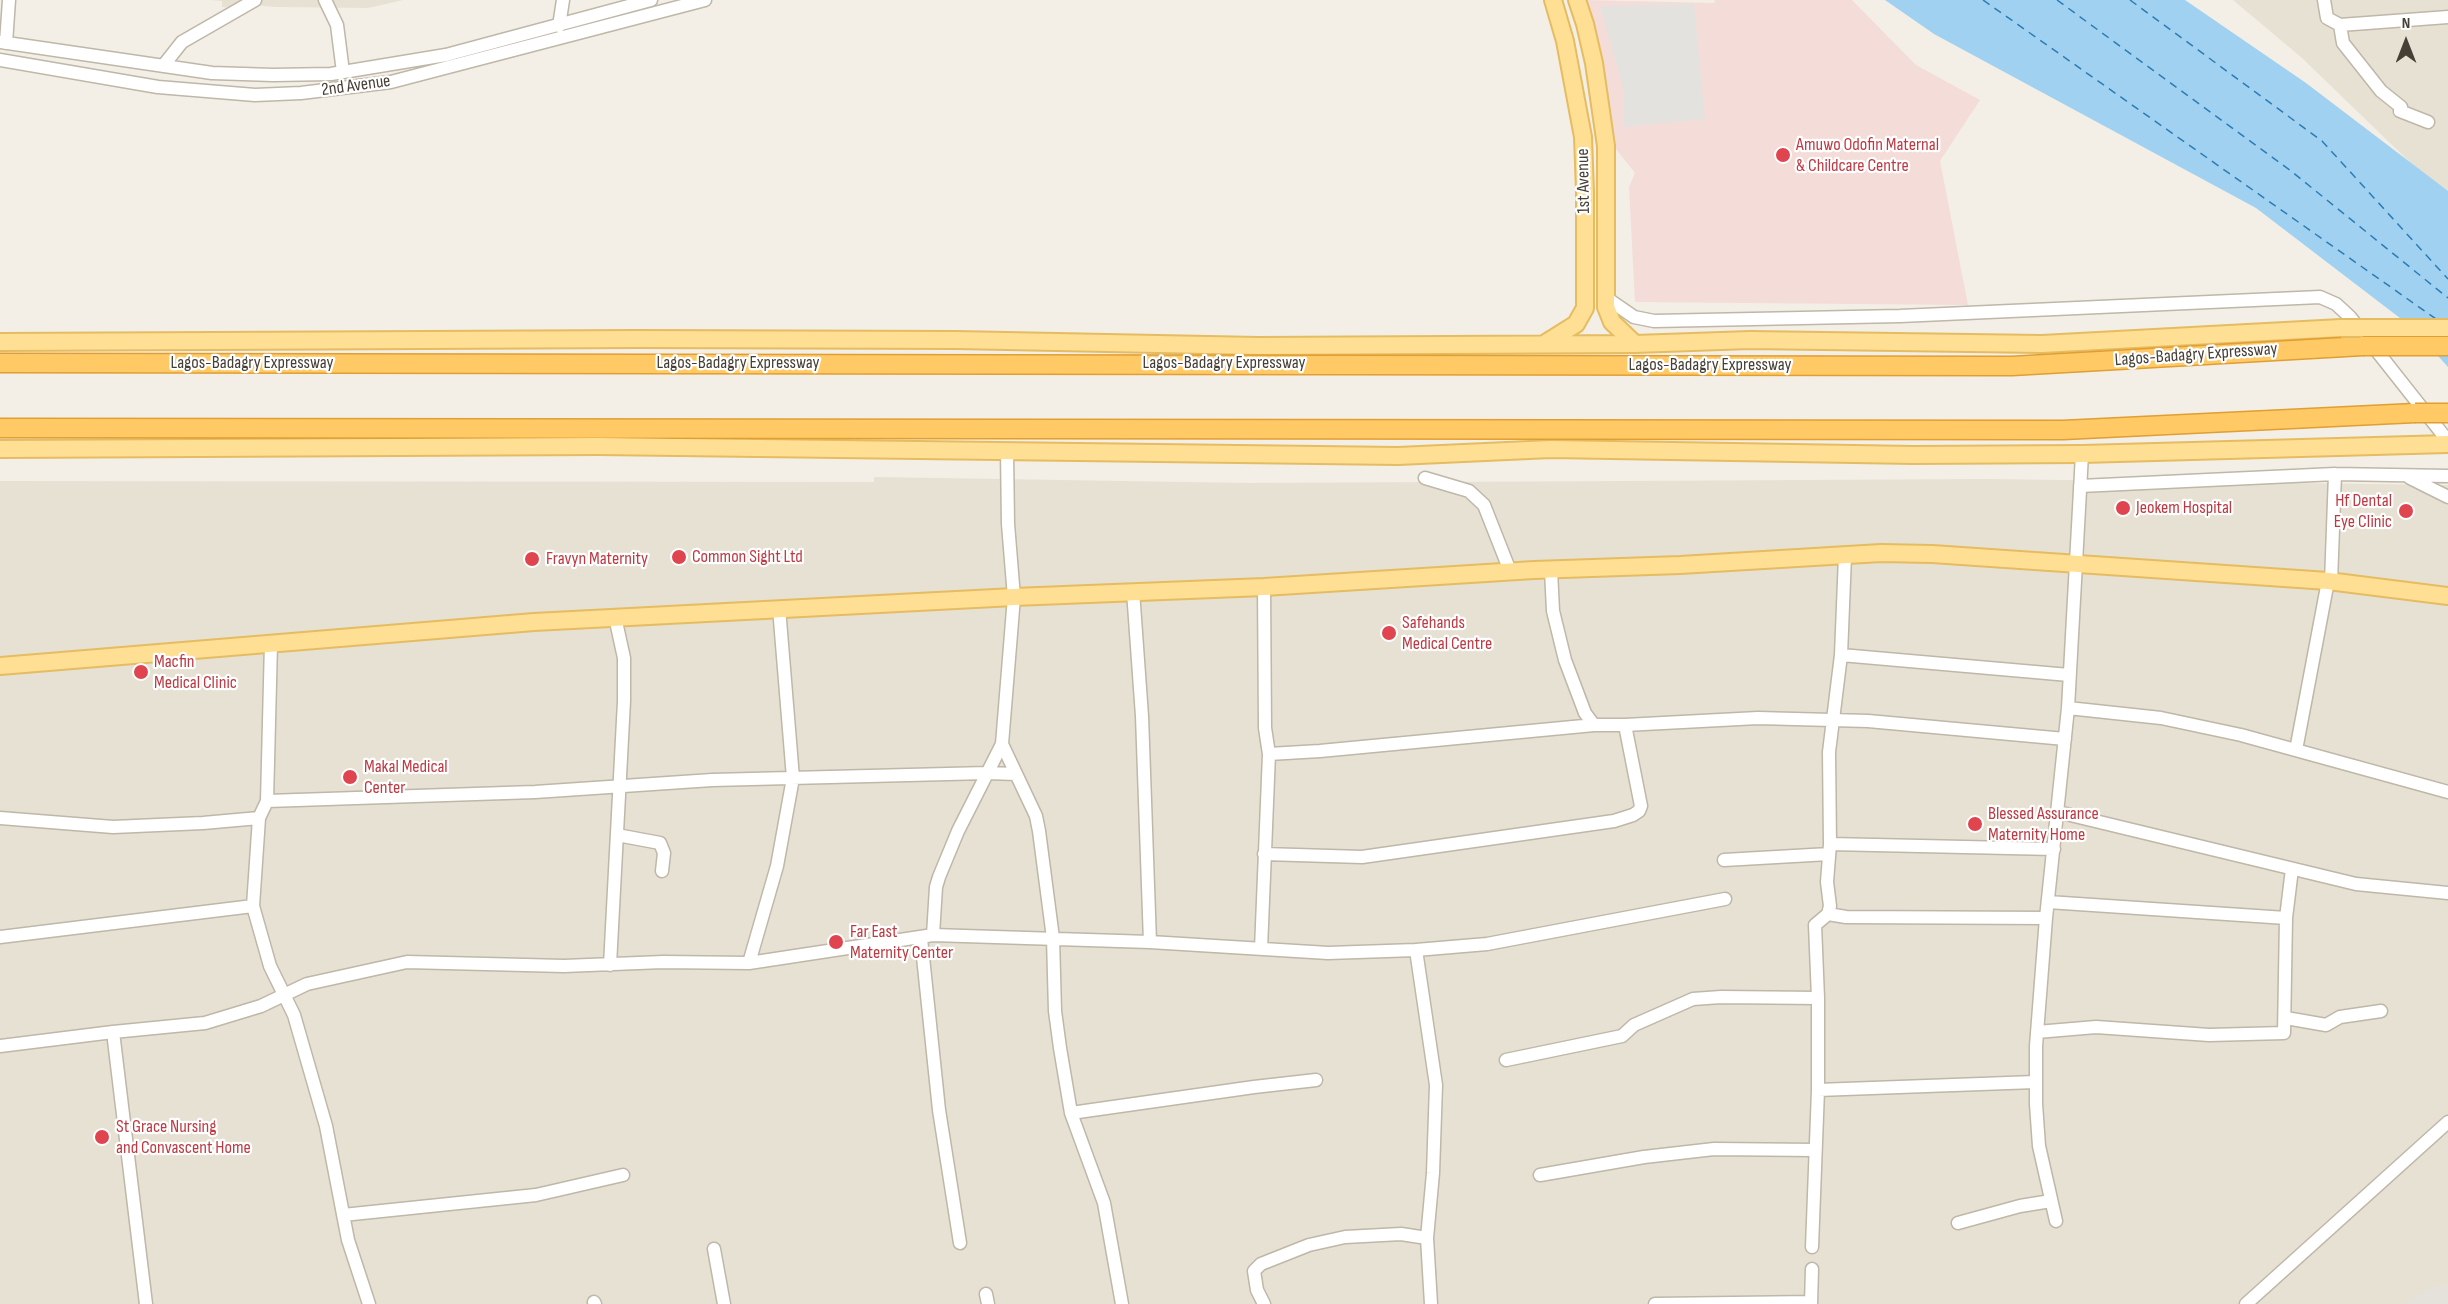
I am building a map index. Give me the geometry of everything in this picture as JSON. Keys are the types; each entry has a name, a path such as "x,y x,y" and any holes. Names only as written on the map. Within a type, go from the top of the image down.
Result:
{"highway":[{"name":"Lagos-Badagry Expressway","path":"0,363 2013,366 2363,346 2448,346"},
{"path":"0,428 2063,430 2448,413"}],"main road":[{"name":"1st Avenue","path":"1543,345 1576,324 1585,308 1583,137 1565,41 1553,0"},
{"name":"1st Avenue","path":"1577,0 1594,63 1606,146 1608,180 1605,297 1612,322 1635,344"},
{"name":"Lagos-Badagry Expressway","path":"0,342 873,339 1258,346 1635,344 1749,340 2042,344 2341,328 2448,328"},
{"path":"0,449 598,446 1398,456 1551,449 1914,455 2082,454 2448,443"},
{"path":"0,666 615,617 1133,591 1264,587 1510,571 1881,553 1932,554 2329,582 2448,596"}],"street":[{"path":"3,42 9,0"},
{"path":"163,66 182,42 255,0"},
{"path":"325,0 337,25 344,72"},
{"path":"559,26 563,0"},
{"name":"2nd Avenue","path":"3,42 232,74 344,72 446,55 651,0"},
{"name":"2nd Avenue","path":"0,60 158,87 209,93 301,93 391,82 705,0"},
{"path":"2324,0 2327,18 2340,25 2448,17"},
{"path":"2340,25 2343,43 2381,91 2401,106 2400,111 2428,122"},
{"path":"1605,297 1634,317 1654,321 1900,316 2320,297 2336,304 2350,317 2448,443"},
{"path":"960,1243 939,1110 927,936 939,877 958,831 1002,744 1014,597 1008,524 1007,452"},
{"path":"2056,1221 2039,1146 2035,1082 2046,918 2068,708 2082,454"},
{"path":"2080,486 2335,474 2448,476"},
{"path":"2296,750 2329,582 2335,474"},
{"path":"2407,476 2448,497"},
{"path":"1425,478 1469,491 1484,505 1510,571"},
{"path":"1828,914 1829,752 1831,721 1841,655 1845,556"},
{"path":"1551,570 1553,610 1565,660 1585,713 1594,724"},
{"path":"1261,949 1269,754 1265,728 1264,587"},
{"path":"1133,591 1142,716 1149,942"},
{"path":"749,963 777,866 793,778 779,608"},
{"path":"610,964 624,701 624,658 615,617"},
{"path":"271,643 267,801 259,818 253,906 270,966 294,1015 326,1126 348,1240 369,1304"},
{"path":"1841,655 2069,675"},
{"path":"2068,708 2161,718 2241,735 2448,792"},
{"path":"1269,754 1436,741 1594,724 1625,725 1758,718 1868,721 2065,739"},
{"path":"1264,854 1362,857 1614,821 1633,815 1639,811 1641,806 1625,725"},
{"path":"1002,744 1036,816 1053,938 1055,1011 1071,1113 1104,1203 1122,1304"},
{"path":"267,801 535,792 712,780 1016,774"},
{"path":"2058,812 2355,884 2448,892"},
{"path":"0,818 113,827 259,818"},
{"path":"617,835 660,843 664,853 662,872"},
{"path":"1724,860 1830,849 2054,849"},
{"path":"2037,1032 2096,1027 2209,1035 2285,1032 2286,918 2292,869"},
{"path":"0,1046 205,1023 286,996 308,984 406,962 564,966 663,962 749,963 927,936 1149,942 1328,953 1416,950 1487,944 1725,899"},
{"path":"2048,902 2286,918"},
{"path":"0,938 253,906"},
{"path":"1812,1247 1818,1090 1815,925 1828,914 1846,917 2046,918"},
{"path":"1416,950 1436,1085 1433,1173 1427,1238 1431,1304"},
{"path":"1506,1059 1622,1036 1634,1025 1693,999 1818,998"},
{"path":"2286,1018 2326,1025 2340,1017 2381,1011"},
{"path":"113,1032 146,1304"},
{"path":"1071,1113 1316,1080"},
{"path":"1818,1090 2035,1082"},
{"path":"2246,1304 2448,1122"},
{"path":"1540,1175 1644,1157 1703,1150 1815,1150"},
{"path":"343,1215 536,1195 623,1175"},
{"path":"1958,1223 2020,1206 2051,1201"},
{"path":"1264,1304 1257,1290 1254,1271 1261,1264 1309,1245 1345,1237 1401,1234 1427,1238"},
{"path":"714,1249 724,1304"},
{"path":"1656,1304 1811,1303 1812,1269"}],"shaded area":[{"path":"210,0 403,0 368,8 275,7 235,3 234,8 222,7 222,1"},
{"name":"Amuwo Odofin Maternal & Childcare Centre","path":"1585,0 1714,3 1715,0 1852,0 1916,65 1980,100 1940,161 1968,305 1635,302 1629,187 1635,173 1616,149 1614,132 1608,133 1608,97"},
{"path":"2233,0 2448,0 2448,199 2302,58"},
{"path":"1694,4 1705,119 1624,127 1624,91 1600,6"},
{"path":"874,477 1249,483 1988,479 2448,485 2448,1304 0,1304 0,481 874,482"},
{"path":"2448,1285 2448,1304 2403,1304 2434,1286"}],"water":[{"path":"1885,0 2185,0 2306,83 2448,191 2448,367 2413,328 2256,208 1934,34"}],"ferry route":[{"path":"1983,0 2436,319"},
{"path":"2057,0 2291,171 2448,298"},
{"path":"2130,0 2322,141 2448,279"}],"place":[{"name":"Amuwo Odofin Maternal & Childcare Centre","path":"1783,155"},
{"name":"Jeokem Hospital","path":"2123,508"},
{"name":"Hf Dental Eye Clinic","path":"2406,511"},
{"name":"Common Sight Ltd","path":"679,557"},
{"name":"Fravyn Maternity","path":"532,559"},
{"name":"Safehands Medical Centre","path":"1389,633"},
{"name":"Macfin Medical Clinic","path":"141,672"},
{"name":"Makal Medical Center","path":"350,777"},
{"name":"Blessed Assurance Maternity Home","path":"1975,824"},
{"name":"Far East Maternity Center","path":"836,942"},
{"name":"St Grace Nursing and Convascent Home","path":"102,1137"}]}
